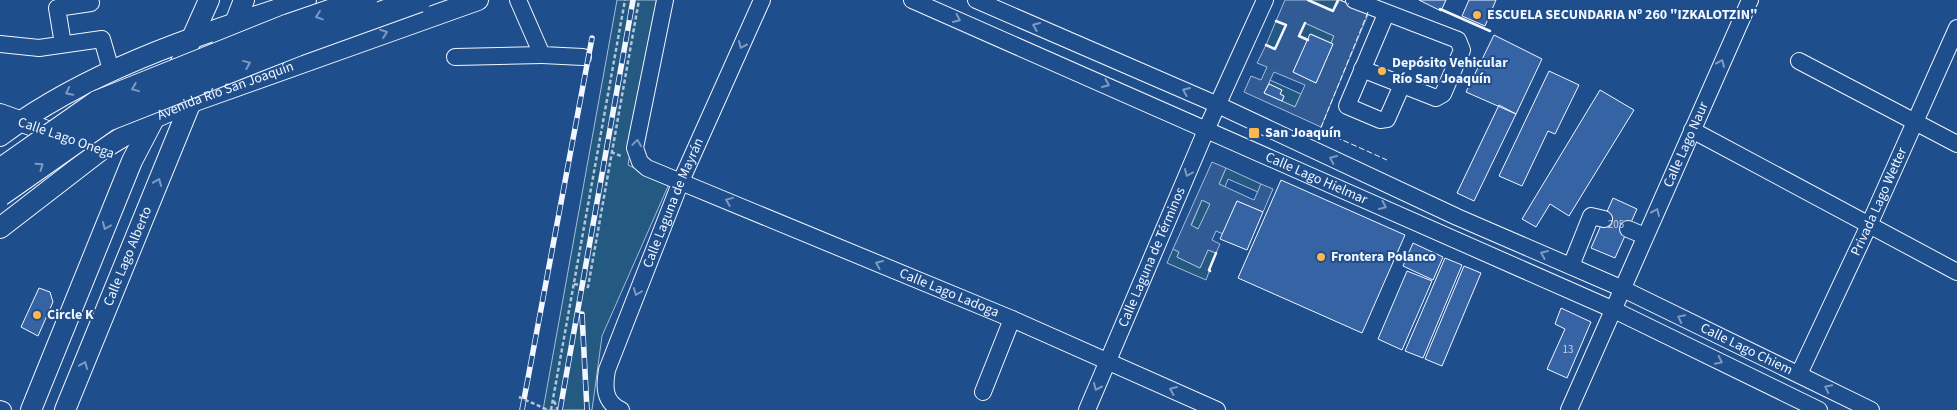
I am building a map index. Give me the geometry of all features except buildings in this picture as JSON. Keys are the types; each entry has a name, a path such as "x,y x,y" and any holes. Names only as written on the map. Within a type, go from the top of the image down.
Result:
{"highway":[{"path":"0,171 97,104 289,26 365,0"},
{"name":"Avenida Río San Joaquín","path":"0,194 107,119 297,44 419,0"}],"main road":[{"path":"31,410 132,161 194,39 209,0"},
{"name":"Calle Lago Alberto","path":"65,410 190,103 235,23 244,0"},
{"path":"0,136 62,95 111,70 162,48 194,39 235,23 306,0"},
{"name":"Avenida Río San Joaquín","path":"0,228 101,150 154,118 457,3 478,0"},
{"name":"Calle Lago Onega","path":"0,114 132,161"}],"street":[{"path":"518,0 542,55"},
{"name":"Calle Lago Ladoga","path":"665,0 635,148 636,156 647,168 1012,319 1217,410"},
{"name":"Calle Laguna de Mayrán","path":"618,409 607,398 604,386 606,370 681,182 762,0"},
{"name":"Calle Lago Hielmar","path":"912,0 1207,128 1612,309"},
{"name":"Calle Lago Hielmar","path":"976,0 1218,105 1456,216 1621,288"},
{"name":"Calle Laguna de Términos","path":"1087,410 1207,128 1266,0"},
{"path":"1354,0 1386,14 1458,40 1461,44 1460,55 1440,97 1432,98 1362,69"},
{"name":"Calle Lago Naur","path":"1569,410 1621,288 1750,0"},
{"path":"63,44 57,8 91,3"},
{"path":"1386,14 1347,106 1380,120 1387,119 1402,85"},
{"name":"Privada Lago Wetter","path":"1799,374 1869,225 1957,28"},
{"path":"0,44 39,48 102,39 111,70"},
{"path":"455,57 542,55 583,57"},
{"path":"1799,61 1957,144"},
{"path":"1692,130 1957,272"},
{"path":"1571,266 1591,216 1604,218"},
{"path":"1628,229 1645,236"},
{"name":"Calle Lago Chiem","path":"1621,288 1871,410"},
{"name":"Calle Lago Chiem","path":"1612,309 1819,410"},
{"path":"983,392 1012,319"}],"path":[{"path":"520,397 549,410 553,399 624,0"},
{"path":"574,284 588,287 639,0"},
{"path":"553,399 558,410"}],"shaded area":[{"path":"617,0 657,0 628,165 669,184 602,336 592,410 543,410"},
{"path":"1285,0 1308,0 1333,11 1340,0 1369,12 1321,127 1244,92 1251,76 1261,80 1267,67 1257,63 1266,45 1275,49 1286,25 1276,21","holes":["1305,23 1334,36 1331,43 1333,44 1316,83 1293,72 1308,40 1299,36","1274,72 1305,85 1295,107 1264,93"]},
{"path":"1308,0 1338,0 1333,11"},
{"path":"1276,21 1286,25 1275,49 1266,45"},
{"path":"1305,23 1334,36 1331,43 1311,34 1308,40 1299,36"},
{"path":"1270,80 1301,94 1295,107 1282,101 1284,96 1280,94 1282,90 1269,84"},
{"path":"1212,162 1226,168 1219,184 1254,200 1261,184 1273,189 1263,212 1237,201 1223,234 1216,231 1212,240 1220,244 1216,253 1208,250 1200,268 1177,257 1179,252 1173,249","holes":["1202,200 1210,204 1198,229 1191,225"]},
{"path":"1226,168 1261,184 1258,192 1228,179 1225,187 1219,184"},
{"path":"1202,200 1210,204 1199,229 1191,226"},
{"path":"1173,249 1179,252 1177,257 1200,268 1208,250 1216,253 1206,280 1167,263"}],"tunnel":[{"path":"1604,219 1628,229"}],"railway":[{"path":"560,410 633,0"},
{"path":"522,410 592,38"},
{"path":"582,314 587,410"}],"fence":[{"path":"1340,0 1349,4"},
{"path":"1368,12 1320,130 1387,160"}],"wall":[{"path":"1308,0 1333,11 1338,0"},
{"path":"1440,9 1490,31"},
{"path":"1266,45 1275,49 1286,25 1276,21"},
{"path":"1305,23 1299,36 1308,40"},
{"path":"1210,271 1216,253"}],"place":[{"name":"ESCUELA SECUNDARIA Nº 260 \"IZKALOTZIN\"","path":"1477,15"},
{"name":"Depósito Vehicular Río San Joaquín","path":"1382,71"},
{"name":"San Joaquín","path":"1254,133"},
{"name":"Frontera Polanco","path":"1321,257"},
{"name":"Circle K","path":"37,315"}]}
